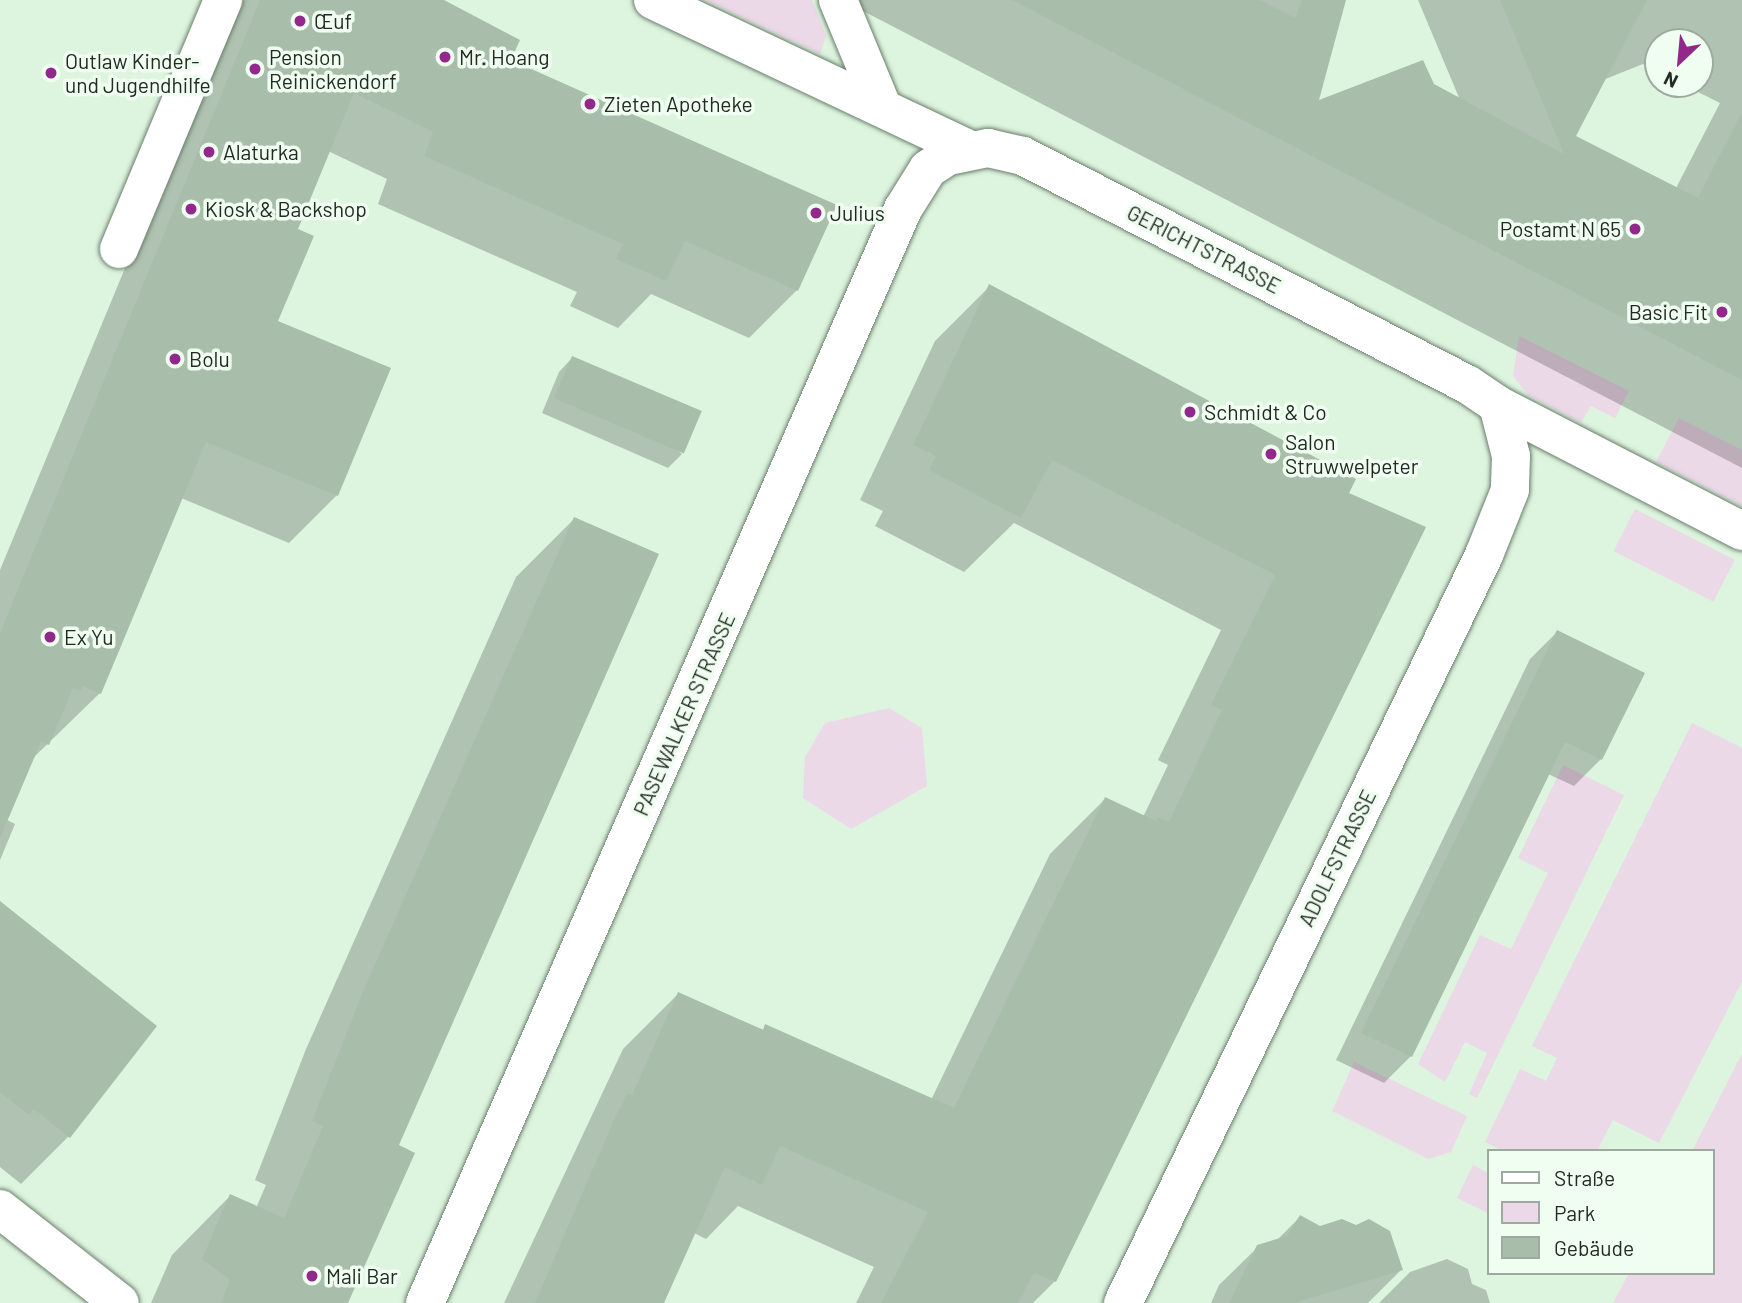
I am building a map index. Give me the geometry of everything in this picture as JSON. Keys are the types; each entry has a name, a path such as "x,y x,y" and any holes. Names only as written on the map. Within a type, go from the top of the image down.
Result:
{"street":[{"path":"119,249 223,0"},
{"name":"GERICHTSTRASSE","path":"653,0 882,106 970,150 988,148 1023,156 1467,384 1498,405 1742,531"},
{"path":"838,0 882,106"},
{"name":"PASEWALKER STRASSE","path":"425,1303 903,209 928,169 970,150"},
{"name":"ADOLFSTRASSE","path":"1123,1303 1501,518 1510,490 1511,456 1498,405"},
{"path":"0,1209 120,1303"}],"green space":[{"path":"705,0 812,0 826,36 820,54"},
{"path":"1519,336 1629,391 1615,418 1591,406 1581,423 1528,395 1513,376"},
{"path":"1679,418 1742,450 1742,506 1656,462"},
{"path":"1635,509 1735,560 1713,602 1614,551"},
{"path":"889,708 922,728 927,786 851,829 803,798 805,757 825,723"},
{"path":"1692,723 1742,748 1742,982 1659,1143 1613,1120 1598,1149 1499,1149 1485,1142 1520,1069 1546,1081 1557,1058 1532,1046"},
{"path":"1563,765 1624,795 1477,1098 1469,1094 1487,1053 1465,1042 1445,1082 1418,1064 1480,935 1511,949 1548,873 1518,858"},
{"path":"1742,1054 1742,1303 1613,1303 1628,1275 1714,1275 1714,1149 1693,1149"},
{"path":"1354,1062 1467,1116 1451,1152 1428,1159 1332,1111"},
{"path":"1473,1165 1486,1172 1486,1212 1457,1198"}],"building":[{"path":"260,0 444,0 520,40 511,60 837,205 798,291 685,241 666,281 616,259 623,244 424,156 433,132 354,93 298,229 314,236 278,321 391,368 338,496 206,442 101,694 83,686 81,691 73,688 49,745 41,742 0,838 0,633"},
{"path":"1012,0 1260,0 1295,18 1302,0 1346,0 1319,100 1423,60 1434,84 1564,154 1500,0 1647,0 1576,136 1698,198 1742,112 1742,380"},
{"path":"989,284 1356,479 1349,493 1426,527 1056,1282 1034,1273 1018,1303 881,1303 928,1212 780,1146 762,1185 725,1167 664,1303 535,1303 616,1115 628,1093 632,1095 678,992 763,1030 765,1024 954,1108 1105,797 1156,821 1158,817 1169,822 1222,710 1211,705 1275,575 1052,460 1021,518 929,470 936,456 913,445"},
{"path":"572,356 702,411 684,453 554,398"},
{"path":"574,517 659,554 399,1145 415,1153 348,1303 221,1303 230,1280 202,1259 230,1194 284,1218 323,1126 312,1121 364,989"},
{"path":"1557,630 1645,673 1602,760 1565,742 1412,1057 1361,1033"},
{"path":"0,901 157,1026 70,1138 34,1109 29,1115 0,1092"},
{"path":"1300,1215 1320,1226 1342,1219 1356,1225 1369,1219 1390,1231 1403,1270 1294,1303 1229,1303 1257,1245 1287,1236"}],"place":[{"name":"Œuf","path":"300,21"},
{"name":"Mr. Hoang","path":"445,57"},
{"name":"Pension Reinickendorf","path":"255,69"},
{"name":"Outlaw Kinder- und Jugendhilfe","path":"51,73"},
{"name":"Zieten Apotheke","path":"590,104"},
{"name":"Alaturka","path":"209,152"},
{"name":"Kiosk & Backshop","path":"191,209"},
{"name":"Julius","path":"816,213"},
{"name":"Postamt N 65","path":"1635,229"},
{"name":"Basic Fit","path":"1722,312"},
{"name":"Bolu","path":"175,359"},
{"name":"Schmidt & Co","path":"1190,412"},
{"name":"Salon Struwwelpeter","path":"1271,454"},
{"name":"Ex Yu","path":"50,637"},
{"name":"Mali Bar","path":"312,1276"}]}
